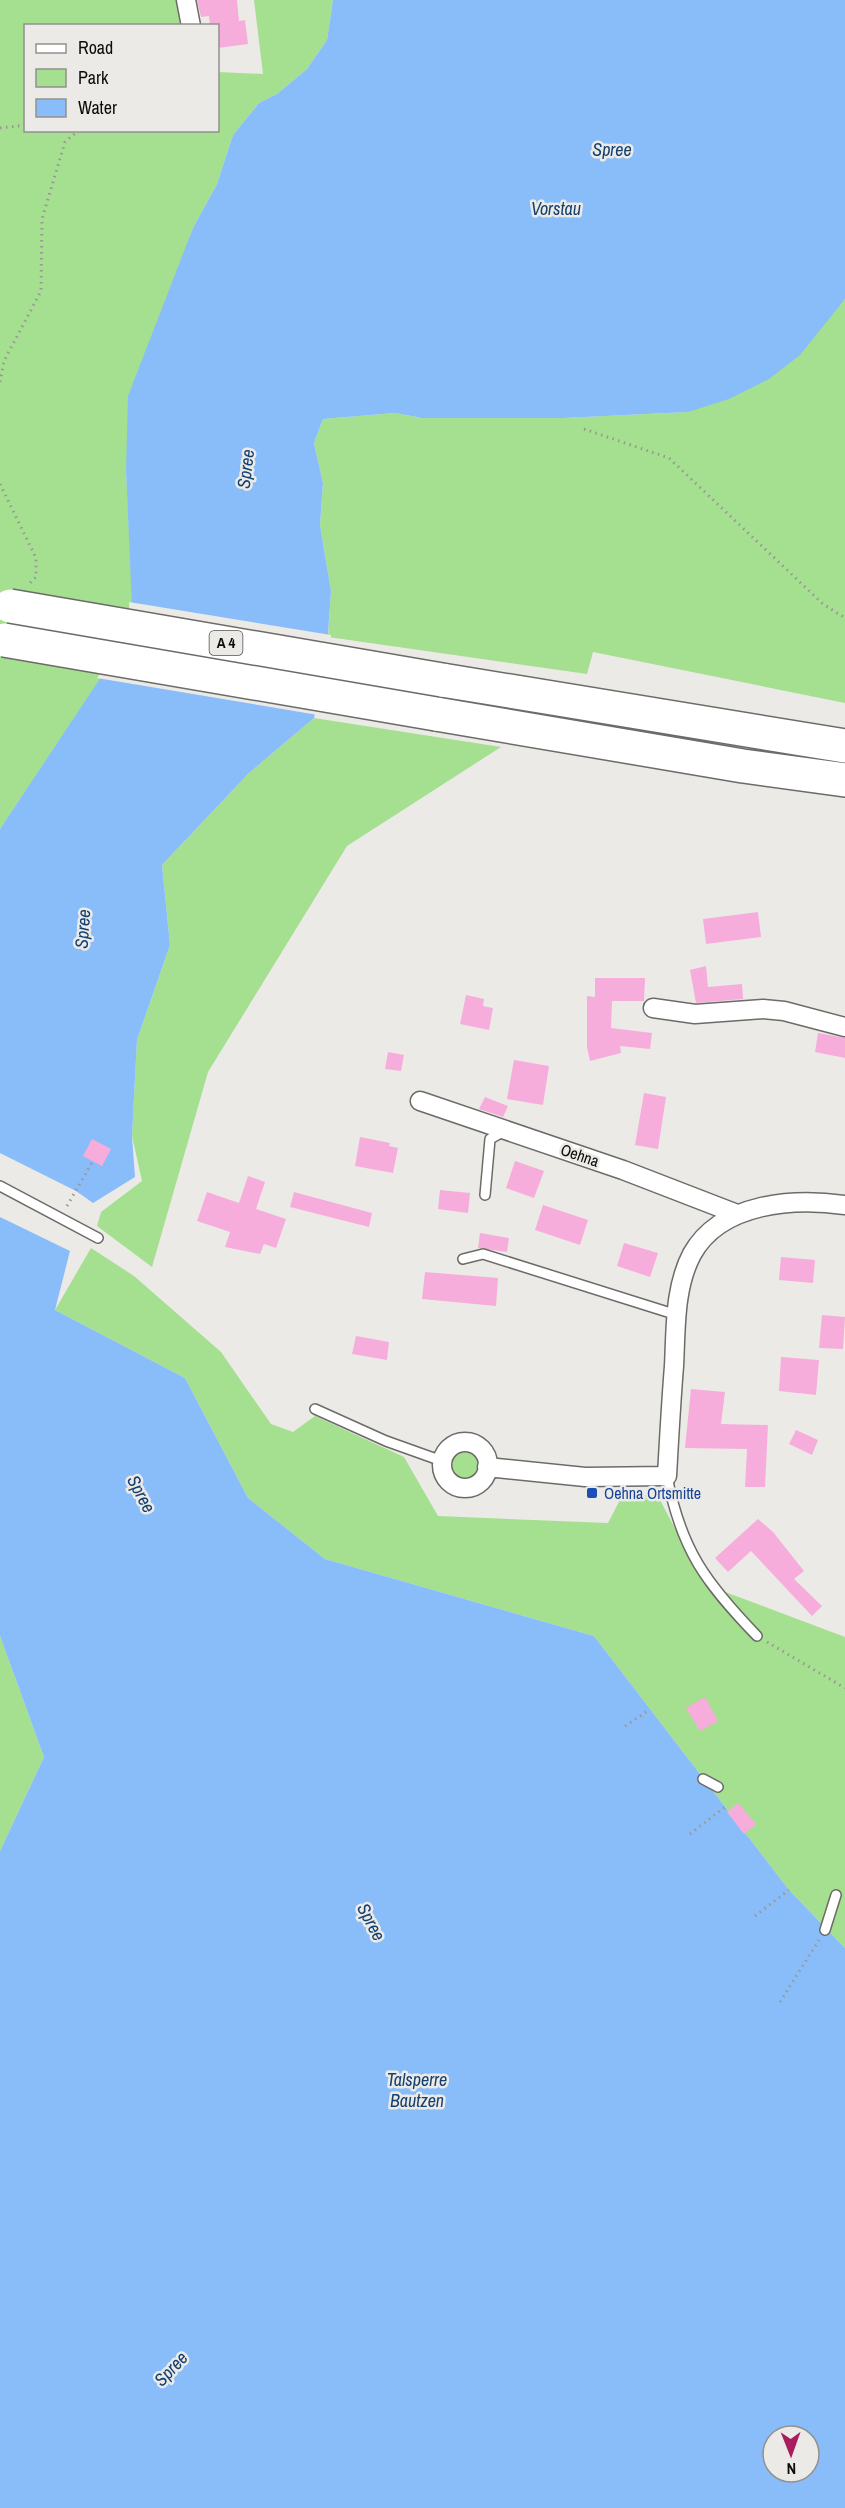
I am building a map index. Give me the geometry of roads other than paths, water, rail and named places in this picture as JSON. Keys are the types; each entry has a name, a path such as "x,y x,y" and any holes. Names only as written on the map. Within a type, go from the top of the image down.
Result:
{"highway":[{"name":"A 4","path":"5,605 845,746"},
{"name":"A 4","path":"2,640 743,766 845,780"}],"street":[{"path":"186,0 190,24"},
{"path":"653,1008 695,1014 763,1009 784,1011 845,1027"},
{"name":"Oehna","path":"420,1101 623,1170 737,1214"},
{"path":"487,1467 585,1477 667,1476 678,1295 693,1253 705,1238 737,1214 770,1205 795,1202 845,1205"},
{"path":"464,1442 472,1443 484,1452 487,1467 482,1480 469,1487 462,1487 449,1481 444,1475 442,1461 450,1448 464,1442"}],"lane":[{"path":"484,1195 490,1139 506,1129"},
{"path":"0,1186 98,1238"},
{"path":"463,1259 483,1254 524,1265 581,1286 677,1315"},
{"path":"315,1409 386,1441 442,1461"},
{"path":"667,1476 680,1530 692,1556 718,1594 757,1636"},
{"path":"703,1779 718,1787"},
{"path":"825,1930 836,1895"}],"water":[{"name":"Vorstau","path":"333,0 845,0 845,299 800,355 769,379 729,399 688,412 564,418 422,418 395,413 323,419 314,443 323,483 320,525 331,591 326,663 314,718 249,773 162,865 170,945 137,1040 132,1136 135,1177 93,1203 76,1191 0,1153 0,829 133,629 126,471 128,396 193,228 217,184 233,135 259,103 277,94 307,69 327,40"},
{"name":"Talsperre Bautzen","path":"0,1217 70,1251 55,1310 185,1378 248,1498 325,1559 594,1636 789,1890 845,1948 845,2508 0,2508 0,1851 44,1757 0,1636"}],"place":[{"name":"Oehna Ortsmitte","path":"592,1493"}],"water label":[{"name":"Spree","path":"612,150"},
{"name":"Spree","path":"246,469"},
{"name":"Spree","path":"83,929"},
{"name":"Spree","path":"141,1494"},
{"name":"Spree","path":"371,1922"},
{"name":"Spree","path":"171,2369"}]}
